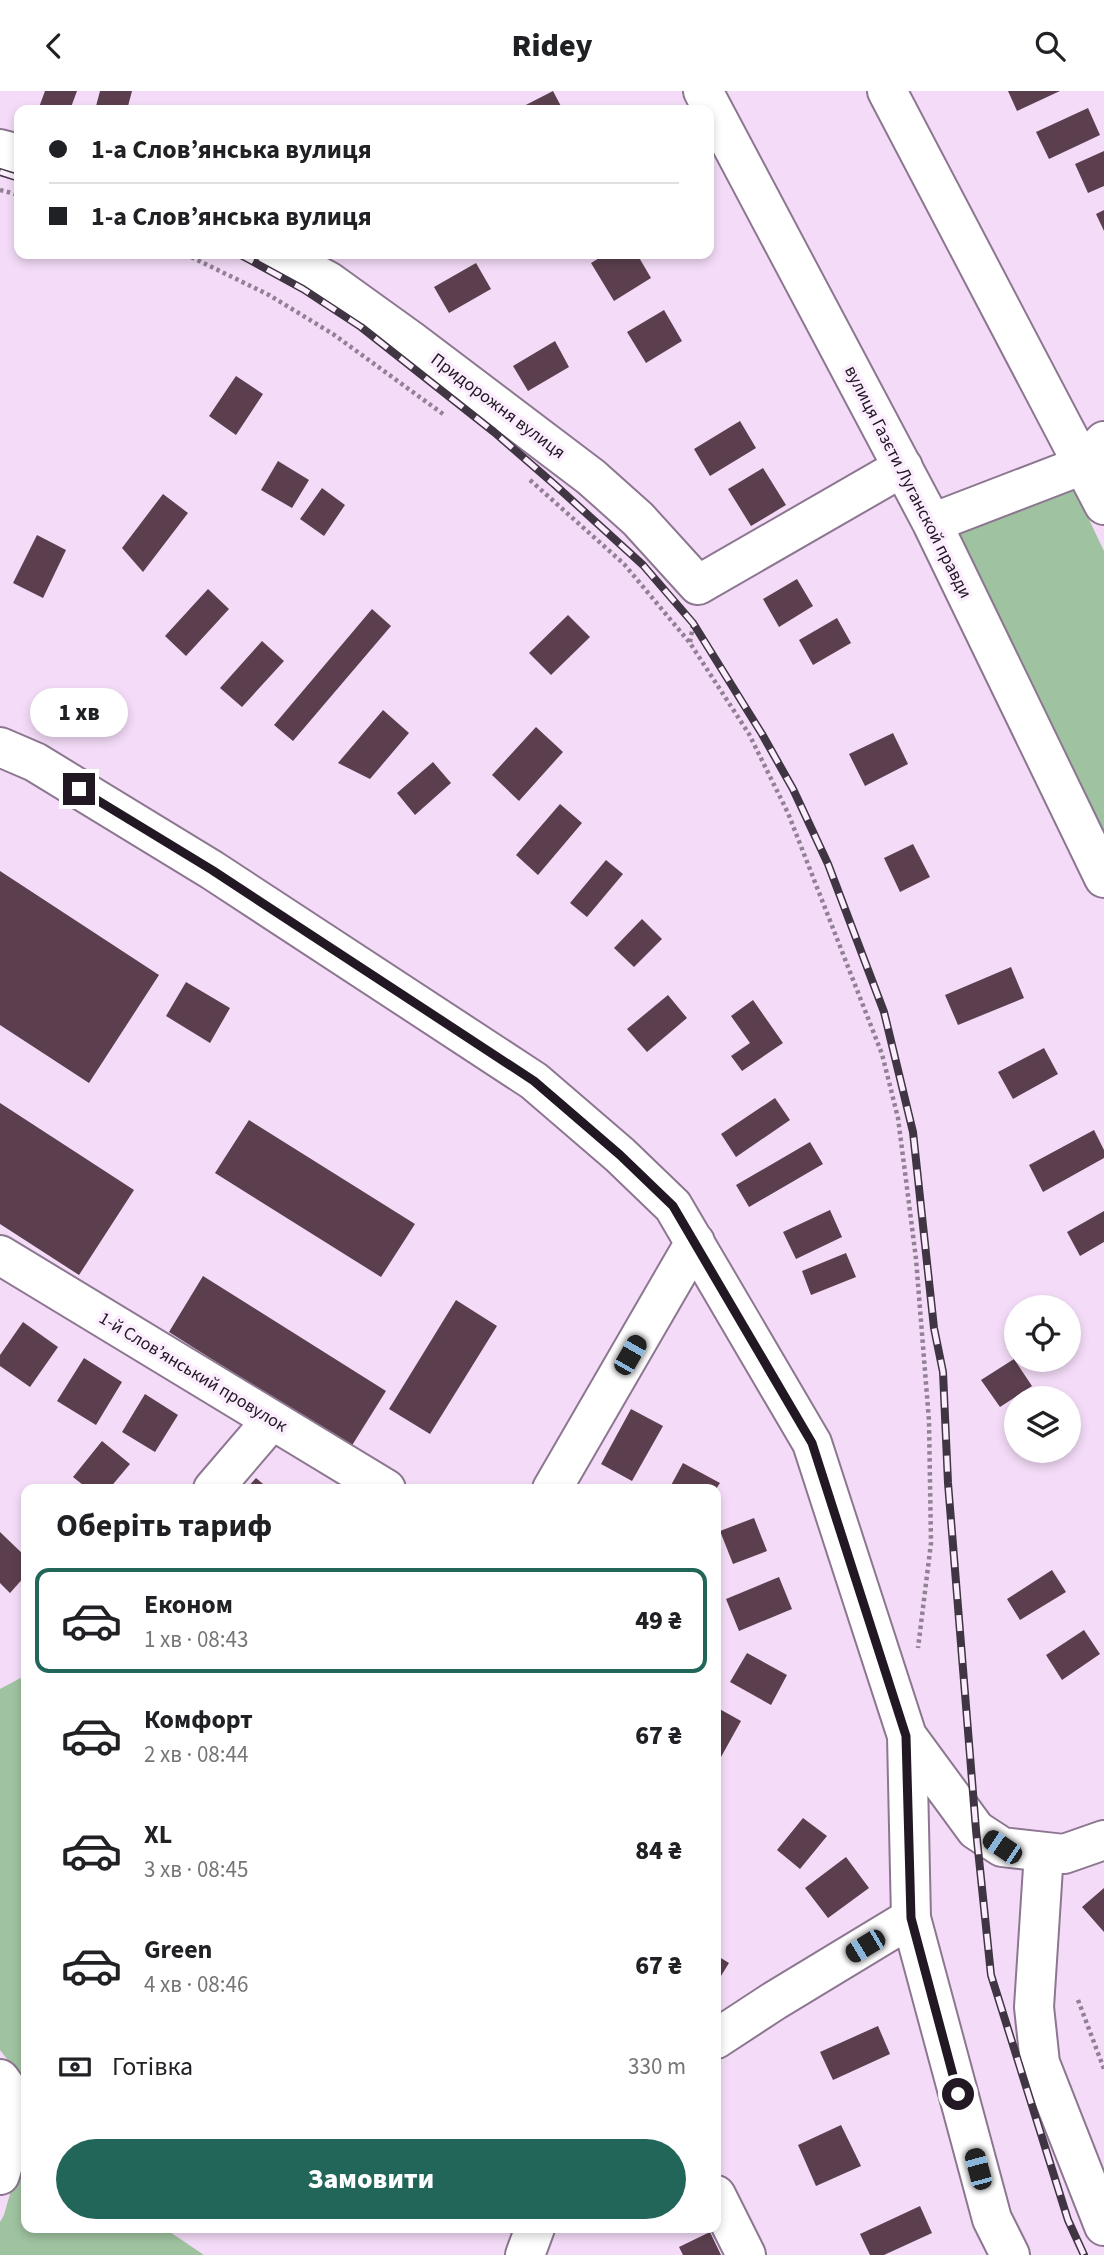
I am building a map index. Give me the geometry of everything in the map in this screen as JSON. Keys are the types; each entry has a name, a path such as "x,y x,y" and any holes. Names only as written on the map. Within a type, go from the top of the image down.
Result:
{"street":[{"path":"887,91 1094,453 1104,505"},
{"name":"вулиця Газєти Луганской правди","path":"714,112 932,523 1104,877"},
{"name":"Придорожня вулиця","path":"286,259 328,281 591,477 638,519 698,585 903,467"},
{"path":"932,523 1094,453"},
{"path":"0,747 35,762 212,870 534,1081 620,1155 673,1206 812,1443 906,1736 911,1918 992,2219 1010,2255"},
{"path":"555,1484 695,1242"},
{"name":"1-й Слов’янський провулок","path":"0,1255 378,1484"},
{"path":"217,1484 272,1420"},
{"path":"906,1736 976,1830 1002,1847 1064,1854 1104,1840"},
{"path":"1044,1852 1034,2007 1040,2063 1104,2226"},
{"path":"721,2036 911,1918"},
{"path":"0,2079 20,2107 0,2175"},
{"path":"721,2205 746,2255"},
{"path":"525,2255 533,2233"}],"path":[{"path":"195,259 270,295 334,334 445,415"},
{"path":"528,478 624,564 690,643 749,734 788,813 882,1054 898,1118 906,1180 916,1259 929,1421 932,1543 917,1653"},
{"path":"1078,2000 1104,2069"}],"green space":[{"path":"1074,488 1104,551 1104,842 952,536"},
{"path":"21,1678 21,2077 0,2050 0,1689"},
{"path":"21,2155 21,2233 171,2233 204,2255 0,2255 0,2222"}],"building":[{"path":"45,91 77,91 72,105 40,105"},
{"path":"100,91 132,91 128,105 96,105"},
{"path":"553,91 560,105 526,105"},
{"path":"1008,91 1060,91 1017,111"},
{"path":"1088,108 1100,135 1049,159 1036,132"},
{"path":"1104,151 1104,186 1088,193 1075,164"},
{"path":"1104,210 1104,231 1096,214"},
{"path":"598,259 640,259 651,278 614,301 591,263"},
{"path":"476,263 491,289 449,313 434,287"},
{"path":"664,310 682,341 646,363 627,332"},
{"path":"555,341 569,367 528,391 513,366"},
{"path":"236,376 263,394 236,435 209,416"},
{"path":"740,421 756,448 710,476 694,449"},
{"path":"278,461 309,480 292,508 261,490"},
{"path":"763,468 786,505 751,526 728,489"},
{"path":"322,488 345,505 324,536 300,519"},
{"path":"163,494 188,513 143,572 122,548"},
{"path":"37,535 66,550 43,598 13,583"},
{"path":"797,579 813,606 779,627 763,599"},
{"path":"208,589 229,609 186,656 165,636"},
{"path":"372,609 391,626 293,741 274,725"},
{"path":"568,615 590,637 551,675 529,653"},
{"path":"837,618 851,643 813,665 799,640"},
{"path":"262,641 284,661 242,707 220,688"},
{"path":"383,710 409,733 370,779 338,763"},
{"path":"536,727 563,752 519,801 492,775"},
{"path":"893,733 908,764 865,786 849,754"},
{"path":"433,762 451,783 415,815 397,793"},
{"path":"560,804 582,823 538,875 516,855"},
{"path":"913,844 930,877 900,892 884,858"},
{"path":"606,860 623,874 587,917 570,903"},
{"path":"0,871 159,975 89,1083 0,1025"},
{"path":"642,919 662,939 634,967 614,948"},
{"path":"1011,967 1024,998 958,1025 945,995"},
{"path":"186,982 230,1008 210,1043 166,1016"},
{"path":"668,995 687,1018 647,1052 627,1029"},
{"path":"753,1000 783,1043 742,1071 731,1056 750,1043 731,1016"},
{"path":"1044,1048 1058,1074 1013,1099 998,1072"},
{"path":"775,1098 790,1120 736,1157 721,1134"},
{"path":"0,1103 134,1190 79,1275 0,1224"},
{"path":"249,1120 415,1224 381,1277 215,1173"},
{"path":"1094,1130 1104,1150 1104,1158 1043,1192 1029,1165"},
{"path":"810,1142 823,1164 749,1207 736,1185"},
{"path":"830,1210 842,1237 796,1259 783,1232"},
{"path":"1104,1211 1104,1242 1080,1256 1067,1232"},
{"path":"846,1253 856,1277 811,1295 802,1271"},
{"path":"203,1276 386,1391 351,1447 169,1332"},
{"path":"456,1300 497,1326 430,1434 389,1409"},
{"path":"23,1322 58,1347 30,1387 0,1366 0,1355"},
{"path":"84,1358 122,1382 96,1425 57,1401"},
{"path":"1004,1365 1004,1372 1023,1372 1032,1386 1004,1386 1004,1404 1000,1407 981,1380"},
{"path":"145,1394 178,1415 155,1452 122,1432"},
{"path":"631,1409 663,1426 632,1481 601,1464"},
{"path":"102,1441 130,1464 113,1484 82,1484 73,1477"},
{"path":"683,1463 720,1483 719,1484 672,1484"},
{"path":"256,1478 263,1484 251,1484"},
{"path":"754,1518 767,1551 733,1564 721,1531"},
{"path":"0,1532 21,1552 21,1581 10,1593 0,1583"},
{"path":"1052,1570 1066,1592 1020,1620 1007,1599"},
{"path":"779,1577 792,1609 739,1631 726,1599"},
{"path":"1084,1630 1100,1654 1062,1680 1046,1655"},
{"path":"747,1653 787,1675 771,1705 730,1682"},
{"path":"721,1710 741,1721 721,1757"},
{"path":"803,1818 827,1836 800,1869 777,1850"},
{"path":"846,1857 869,1888 828,1918 805,1888"},
{"path":"1104,1888 1104,1932 1082,1907"},
{"path":"721,1958 729,1963 721,1976"},
{"path":"878,2026 890,2054 833,2080 820,2052"},
{"path":"841,2125 861,2166 816,2186 798,2145"},
{"path":"920,2206 932,2233 884,2255 870,2255 860,2234"},
{"path":"710,2233 721,2255 683,2255 679,2247"}],"railway":[{"path":"0,172 14,176"},
{"path":"248,259 303,289 361,327 494,432 643,565 693,623 762,734 793,789 828,864 884,1012 913,1132 934,1328 943,1372 948,1483 976,1830 991,1975 1068,2220 1084,2255"}],"route":[{"path":"79,789 212,870 534,1081 620,1155 673,1206 812,1443 906,1736 911,1918 958,2094"}]}
